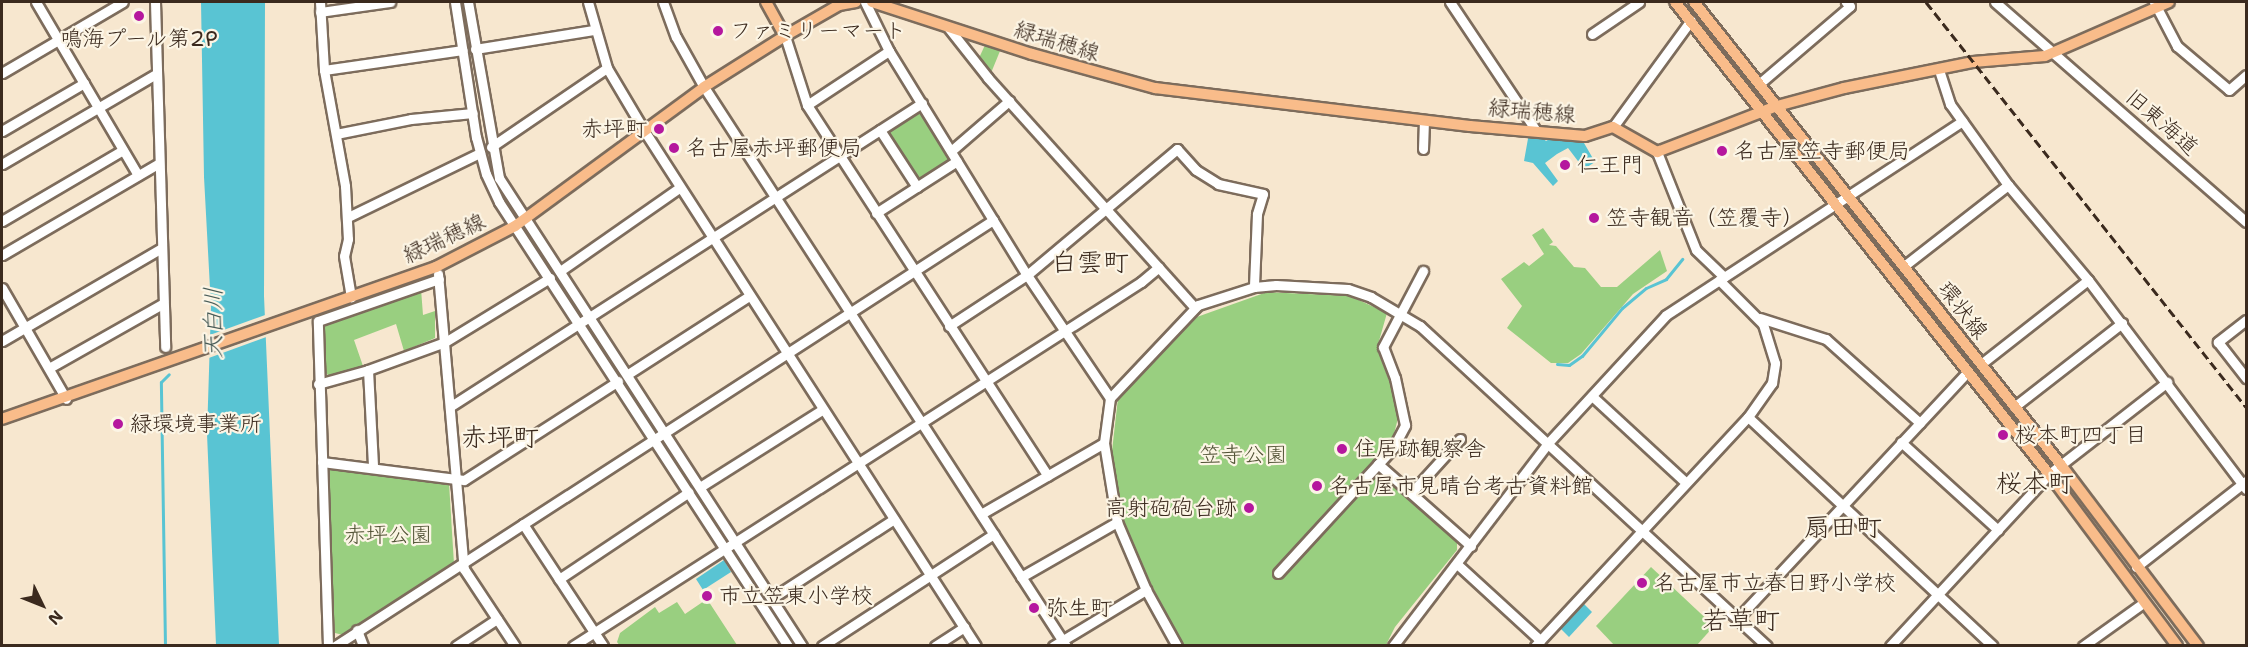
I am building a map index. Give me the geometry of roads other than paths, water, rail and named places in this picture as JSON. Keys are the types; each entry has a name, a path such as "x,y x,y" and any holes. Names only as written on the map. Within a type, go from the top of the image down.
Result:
{"main road":[{"path":"766,2 785,36"},
{"name":"緑瑞穂線","path":"2,419 66,399 185,354 436,267 526,218 704,87 839,5 856,2"},
{"name":"緑瑞穂線","path":"872,2 1096,74 1155,88 1425,121 1535,129 1585,136 1613,127"},
{"name":"環状線","path":"1675,2 1834,206 2049,474 2143,603 2177,645"},
{"name":"環状線","path":"1694,2 1850,195 2198,645"},
{"path":"1613,127 1657,152 1777,106 1980,61 2045,56 2156,4 2169,2"}],"street":[{"path":"36,2 138,175"},
{"path":"2,73 123,2"},
{"path":"155,2 160,249 165,347"},
{"path":"320,2 324,70 348,217 344,256 351,297"},
{"path":"320,12 390,2"},
{"path":"455,2 480,153 486,174 514,226 581,323 788,645"},
{"path":"468,2 491,147 499,178 802,645"},
{"path":"588,2 593,30 607,68 645,132 822,410 976,645"},
{"path":"663,2 676,37 704,87 1064,642"},
{"path":"865,2 889,51 1027,275 1110,398"},
{"path":"1450,2 1535,129"},
{"path":"1592,34 1639,2"},
{"name":"旧東海道","path":"1995,2 2247,222"},
{"path":"1760,83 1848,4"},
{"path":"2156,4 2177,46 2229,90 2247,75"},
{"path":"1613,127 1691,20"},
{"path":"947,26 1009,101 1195,308"},
{"path":"475,49 593,30"},
{"path":"785,36 807,105 1048,476"},
{"path":"324,70 463,50"},
{"path":"807,105 889,51"},
{"path":"491,147 607,68"},
{"path":"1940,70 1950,104 2008,185 2122,323 2245,485 2136,567"},
{"path":"2,164 156,74"},
{"path":"2,130 84,83"},
{"path":"951,152 1009,101"},
{"path":"451,406 922,103"},
{"path":"336,134 411,119 473,113"},
{"path":"1423,149 1425,121"},
{"path":"1393,645 1548,443 1666,315 1962,121"},
{"path":"880,130 917,187"},
{"path":"949,326 1027,275 1177,149 1196,170 1218,184 1263,194 1257,214 1254,287"},
{"path":"2,221 123,150"},
{"path":"1457,564 1537,643 1643,530 1684,481 1748,417 1772,383 1776,363 1759,318 1696,250 1657,152"},
{"path":"348,217 480,153"},
{"path":"876,213 957,161"},
{"path":"2,255 158,164"},
{"path":"1904,266 2008,185"},
{"path":"560,271 679,188"},
{"path":"335,645 666,434 993,220"},
{"path":"2,341 160,249"},
{"path":"436,267 445,342 455,480 464,564 497,620 515,645"},
{"path":"573,645 1065,332 1159,267"},
{"path":"1278,573 1393,448 1405,425 1395,378 1383,347 1423,271"},
{"path":"318,384 368,370 445,342 550,278"},
{"path":"328,645 318,384 318,321 439,279"},
{"path":"1981,364 2088,280"},
{"path":"1177,645 1146,590 1117,522 1104,443 1110,398 1195,308 1254,287 1348,289 1420,326 1767,645"},
{"path":"2,288 66,399"},
{"path":"628,374 749,296"},
{"path":"49,369 162,304"},
{"path":"1759,318 1827,339 1920,423"},
{"path":"2247,320 2218,342 2247,378"},
{"path":"2014,407 2122,323"},
{"path":"368,370 373,467"},
{"path":"1738,618 1967,372"},
{"path":"322,462 464,480 618,381"},
{"path":"1890,645 2049,474 2167,382"},
{"path":"1592,396 1684,481"},
{"path":"700,487 822,410"},
{"path":"1748,417 1844,504 1992,645"},
{"path":"1411,493 1460,439"},
{"path":"1902,442 1998,530"},
{"path":"981,514 1104,443"},
{"path":"1377,464 1471,546"},
{"path":"558,579 689,492"},
{"path":"772,598 894,519"},
{"path":"1022,577 1117,522"},
{"path":"523,524 603,645"},
{"path":"822,645 994,534"},
{"path":"1053,645 1064,642 1146,590"},
{"path":"2083,645 2143,603"},
{"path":"456,645 497,620"},
{"path":"935,645 964,627"},
{"path":"357,630 363,645"}],"water":[{"name":"天白川","path":"201,2 265,2 264,296 279,645 216,645 207,434 211,307 204,177"},
{"path":"1529,133 1540,135 1546,141 1553,137 1584,143 1595,162 1584,169 1568,148 1557,154 1545,163 1558,181 1553,186 1533,163 1524,161"},
{"path":"724,560 731,572 703,590 696,579"},
{"path":"1582,602 1592,612 1569,637 1559,627"}],"waterway":[{"path":"1557,364 1569,365 1582,356 1622,308 1646,288 1666,279 1682,259"},
{"path":"165,646 161,382 169,374"}],"railway":[{"path":"1926,2 2246,407"}],"place":[{"name":"鳴海プール第2P","path":"139,16"},
{"name":"ファミリーマート","path":"718,31"},
{"name":"赤坪町","path":"659,129"},
{"name":"名古屋赤坪郵便局","path":"674,148"},
{"name":"名古屋笠寺郵便局","path":"1722,151"},
{"name":"仁王門","path":"1565,165"},
{"name":"笠寺観音（笠覆寺）","path":"1594,218"},
{"name":"緑環境事業所","path":"118,424"},
{"name":"桜本町四丁目","path":"2003,435"},
{"name":"住居跡観察舎","path":"1342,449"},
{"name":"名古屋市見晴台考古資料館","path":"1317,486"},
{"name":"高射砲砲台跡","path":"1249,508"},
{"name":"名古屋市立春日野小学校","path":"1642,583"},
{"name":"市立笠東小学校","path":"707,596"},
{"name":"弥生町","path":"1034,608"}],"district":[{"name":"白雲町","path":"1090,262"},
{"name":"赤坪町","path":"500,437"},
{"name":"桜本町","path":"2035,483"},
{"name":"扇田町","path":"1843,527"},
{"name":"若草町","path":"1741,620"}],"park label":[{"name":"笠寺公園","path":"1243,455"},
{"name":"赤坪公園","path":"388,535"}]}
